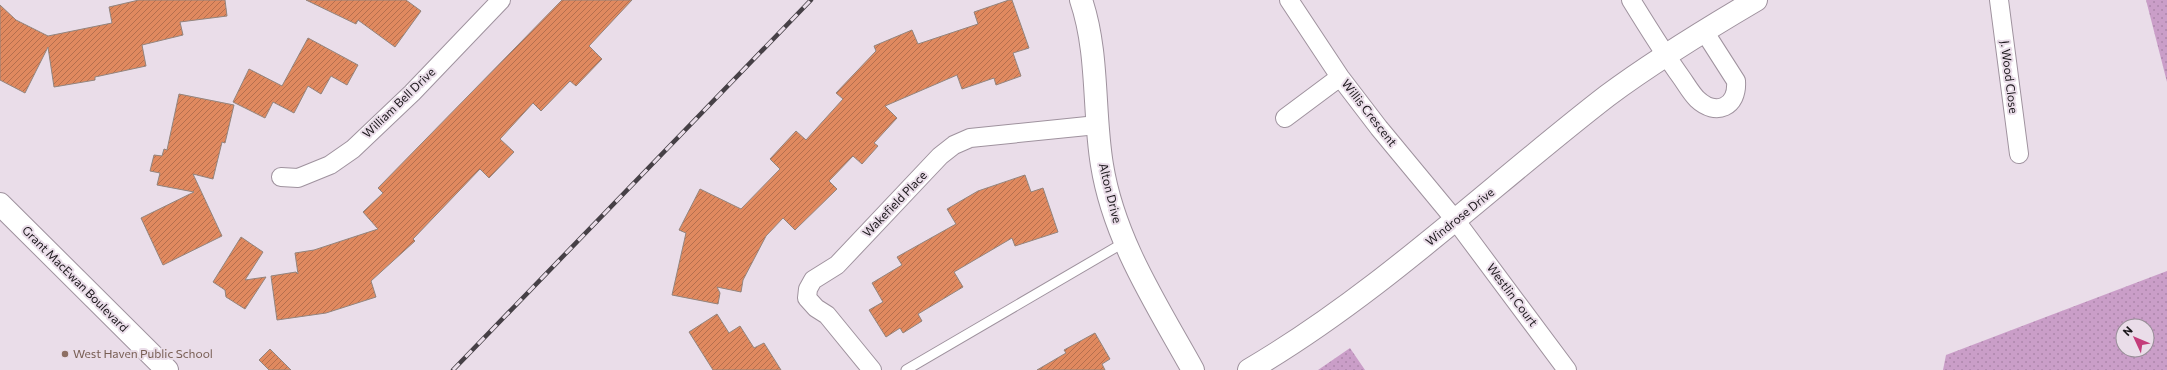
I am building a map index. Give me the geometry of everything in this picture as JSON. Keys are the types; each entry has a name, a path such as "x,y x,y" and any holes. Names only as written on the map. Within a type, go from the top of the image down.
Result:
{"street":[{"name":"William Bell Drive","path":"281,177 298,178 330,165 353,149 412,93 501,0"},
{"name":"Alton Drive","path":"1081,0 1091,42 1097,125 1102,166 1118,227 1154,301 1193,370"},
{"name":"Willis Crescent","path":"1289,0 1340,77 1379,128 1456,221"},
{"path":"1631,0 1665,56 1696,98 1706,107 1717,109 1727,106 1733,99 1737,91 1736,81 1704,31"},
{"name":"Windrose Drive","path":"1249,370 1280,352 1333,316 1456,221 1606,97 1665,56 1756,0"},
{"name":"J. Wood Close","path":"1999,0 2019,154"},
{"path":"1285,118 1340,77"},
{"name":"Wakefield Place","path":"872,370 827,315 816,308 807,298 808,289 813,280 837,265 940,156 954,145 970,138 1097,125"},
{"name":"Grant MacEwan Boulevard","path":"0,204 167,370"},
{"name":"Westlin Court","path":"1456,221 1567,370"}],"lane":[{"path":"906,370 1125,242"}],"shaded area":[{"path":"2146,0 2167,0 2167,82"},
{"path":"2167,271 2167,370 1943,370 1946,355"},
{"path":"1350,348 1365,370 1318,370"}],"building":[{"path":"139,0 225,0 227,16 180,22 183,35 142,45 146,66 95,77 95,80 54,87 48,47 25,93 0,80 0,5 16,20 48,36 112,23 109,7"},
{"path":"306,0 406,0 421,11 395,47 358,20 356,24"},
{"path":"562,0 632,0 589,46 602,59 576,86 570,81 541,111 533,103 500,139 514,152 489,178 480,169 413,239 415,241 371,281 376,297 326,313 277,320 271,276 296,272 298,274 295,253 314,250 378,229 363,212 383,193 378,188"},
{"path":"1012,0 1029,48 1013,53 1021,76 996,85 994,78 962,89 957,75 885,106 897,118 874,143 878,146 862,164 853,156 829,181 837,189 795,230 783,218 766,236 743,280 741,292 717,287 720,293 718,304 672,295 686,233 679,230 700,189 741,209 780,169 770,159 796,131 806,140 843,99 836,93 876,51 874,46 912,30 918,44 978,24 974,12"},
{"path":"308,38 358,65 347,85 331,76 321,94 308,86 294,113 273,102 265,118 233,102 249,69 282,86"},
{"path":"179,94 234,105 225,143 222,142 213,179 193,174 222,236 163,265 141,218 194,192 157,185 160,173 150,171 154,155 162,156 164,149 167,150"},
{"path":"1025,175 1031,192 1043,188 1058,232 1015,246 1012,238 954,272 963,287 918,314 922,321 903,333 900,328 886,337 869,310 883,302 872,283 902,265 897,257 956,224 947,209 978,191"},
{"path":"241,237 263,252 245,280 266,277 245,309 226,297 225,290 213,282"},
{"path":"717,314 729,333 740,326 754,348 764,343 781,370 713,370 689,332"},
{"path":"1095,333 1110,359 1102,364 1105,370 1037,370 1066,353 1064,350"},
{"path":"270,349 291,370 269,370 259,360"}],"railway":[{"path":"453,370 811,0"}],"place":[{"name":"West Haven Public School","path":"65,354"}]}
